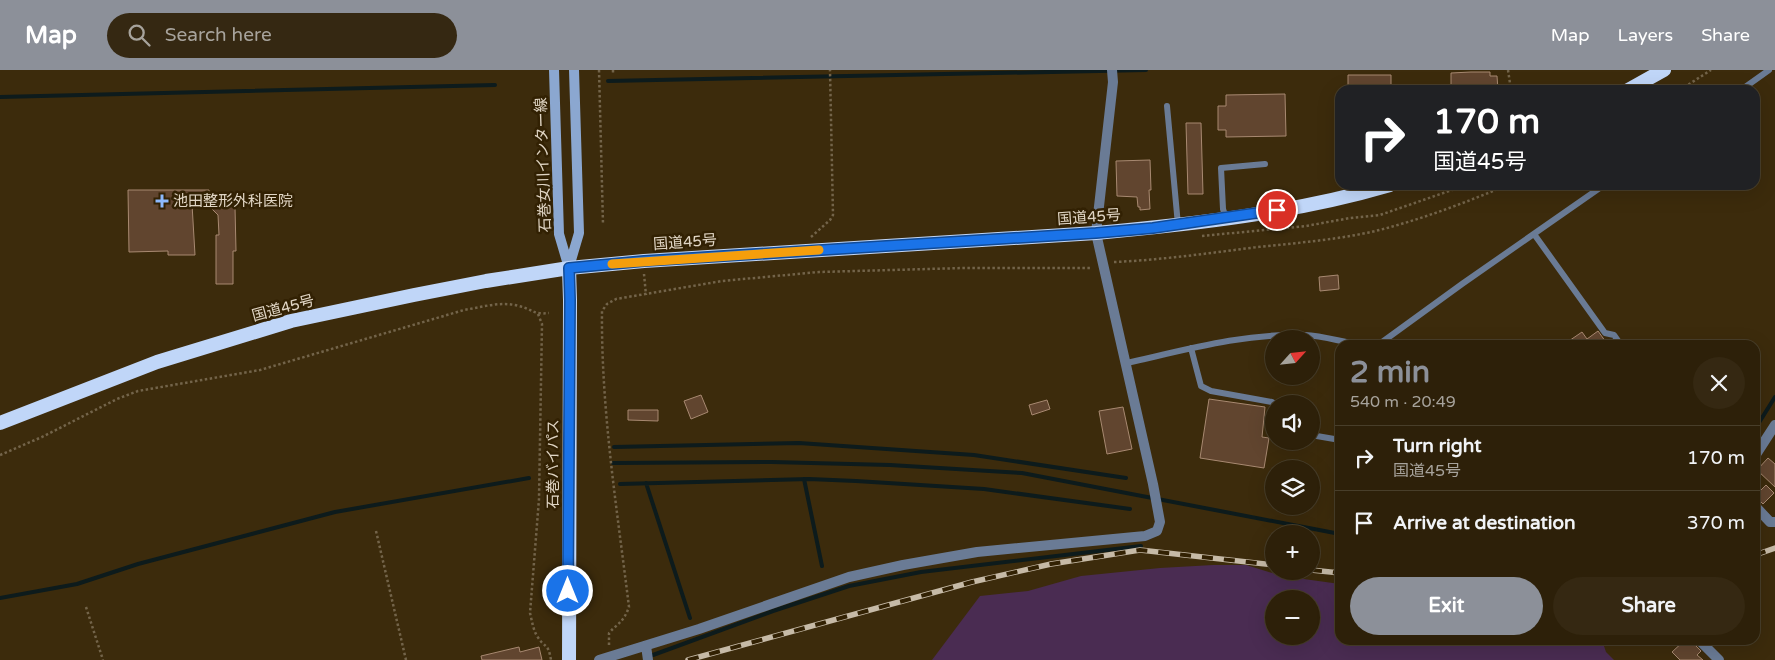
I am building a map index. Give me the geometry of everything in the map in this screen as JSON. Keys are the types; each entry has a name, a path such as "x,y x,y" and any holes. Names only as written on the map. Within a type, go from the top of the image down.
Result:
{"highway":[{"path":"1637,85 1664,70"},
{"name":"国道45号","path":"0,423 157,362 291,321 414,294 569,268 644,261 1096,233 1226,218 1336,199 1365,190"},
{"name":"石巻バイパス","path":"569,268 569,660"}],"main road":[{"name":"石巻女川インター線","path":"554,70 559,234 569,268"},
{"path":"569,268 579,233 574,70"}],"street":[{"path":"600,660 699,630 849,577 977,552 1145,536 1157,532 1160,522 1159,510 1096,233 1112,73"},
{"path":"1760,448 1775,425"},
{"path":"1760,511 1770,522 1775,522"},
{"path":"1704,645 1719,660"},
{"path":"646,646 648,660"}],"lane":[{"path":"1748,85 1770,70"},
{"path":"1167,106 1178,224"},
{"path":"1226,218 1222,209 1221,168 1265,164"},
{"path":"1385,340 1597,190"},
{"path":"1534,234 1605,333 1614,335 1618,340"},
{"path":"1127,363 1241,339 1278,335 1307,335 1336,340"},
{"path":"1191,348 1201,386 1211,391 1265,401"},
{"path":"1320,437 1335,439"}],"path":[{"path":"598,70 603,224"},
{"path":"811,237 833,215 830,70"},
{"path":"1508,70 1510,85"},
{"path":"1688,85 1711,70"},
{"path":"612,656 608,643 609,632 621,623 629,607 608,446 602,310 616,299 722,281 818,272 1103,266 1335,239 1373,231 1424,216 1468,202 1496,190"},
{"path":"644,261 646,295"},
{"path":"0,455 42,437 117,399 138,391 260,370 464,310 497,304 519,306 538,314 548,313"},
{"path":"538,314 542,324 539,499 530,613 533,628 538,637 549,648 551,660"},
{"path":"376,530 406,660"},
{"path":"86,607 103,660"}],"shaded area":[{"path":"1246,565 1265,571 1265,580 1311,580 1335,583 1335,645 1604,645 1606,652 1614,660 932,660 980,596 1028,591 1081,576 1160,568"}],"building":[{"path":"1490,72 1490,76 1497,76 1498,85 1451,85 1451,73"},
{"path":"1348,75 1391,75 1391,85 1348,85"},
{"path":"1285,94 1286,136 1226,137 1226,130 1218,130 1218,106 1226,106 1226,95"},
{"path":"1186,123 1201,123 1203,194 1188,194"},
{"path":"1150,160 1150,209 1140,210 1137,197 1117,196 1116,161"},
{"path":"128,190 209,190 209,204 192,204 195,255 168,255 168,251 129,252"},
{"path":"223,196 235,207 236,251 233,251 233,284 216,284 216,235 219,235 218,215 211,208"},
{"path":"1338,275 1339,289 1320,291 1319,277"},
{"path":"1598,331 1604,340 1570,340 1582,332 1587,339"},
{"path":"701,395 708,412 691,419 684,401"},
{"path":"1209,399 1265,407 1262,437 1265,437 1265,450 1267,450 1264,468 1200,458"},
{"path":"1047,400 1050,409 1032,415 1029,405"},
{"path":"1123,407 1132,449 1107,454 1099,411"},
{"path":"628,410 658,410 658,421 628,420"},
{"path":"1768,458 1775,464 1775,487 1760,473 1760,467"},
{"path":"1766,485 1774,493 1763,504 1760,501 1760,491"},
{"path":"1680,645 1695,645 1701,651 1697,655 1703,660 1680,660 1672,652"},
{"path":"519,647 520,652 539,647 542,660 482,660 481,656"}],"waterway":[{"path":"608,81 1146,70"},
{"path":"0,97 495,85"},
{"path":"1760,421 1775,397"},
{"path":"614,447 799,443 974,455 1126,478"},
{"path":"613,463 772,462 890,465 1022,473 1335,533"},
{"path":"0,598 77,584 138,564 335,512 529,478"},
{"path":"804,479 822,566"},
{"path":"620,484 809,479 856,481 984,489 1130,509"},
{"path":"646,483 690,618"},
{"path":"653,655 773,611 849,586 921,572 1141,546"}],"railway":[{"path":"1760,553 1775,548"},
{"path":"688,660 972,582 1051,564 1140,550 1265,564"},
{"path":"1320,571 1335,572"}],"slow traffic":[{"path":"612,264 819,250"}],"place":[{"name":"池田整形外科医院","path":"162,201"}],"route":[{"path":"568,591 569,268 644,261 1096,233 1153,228 1277,210"}]}
